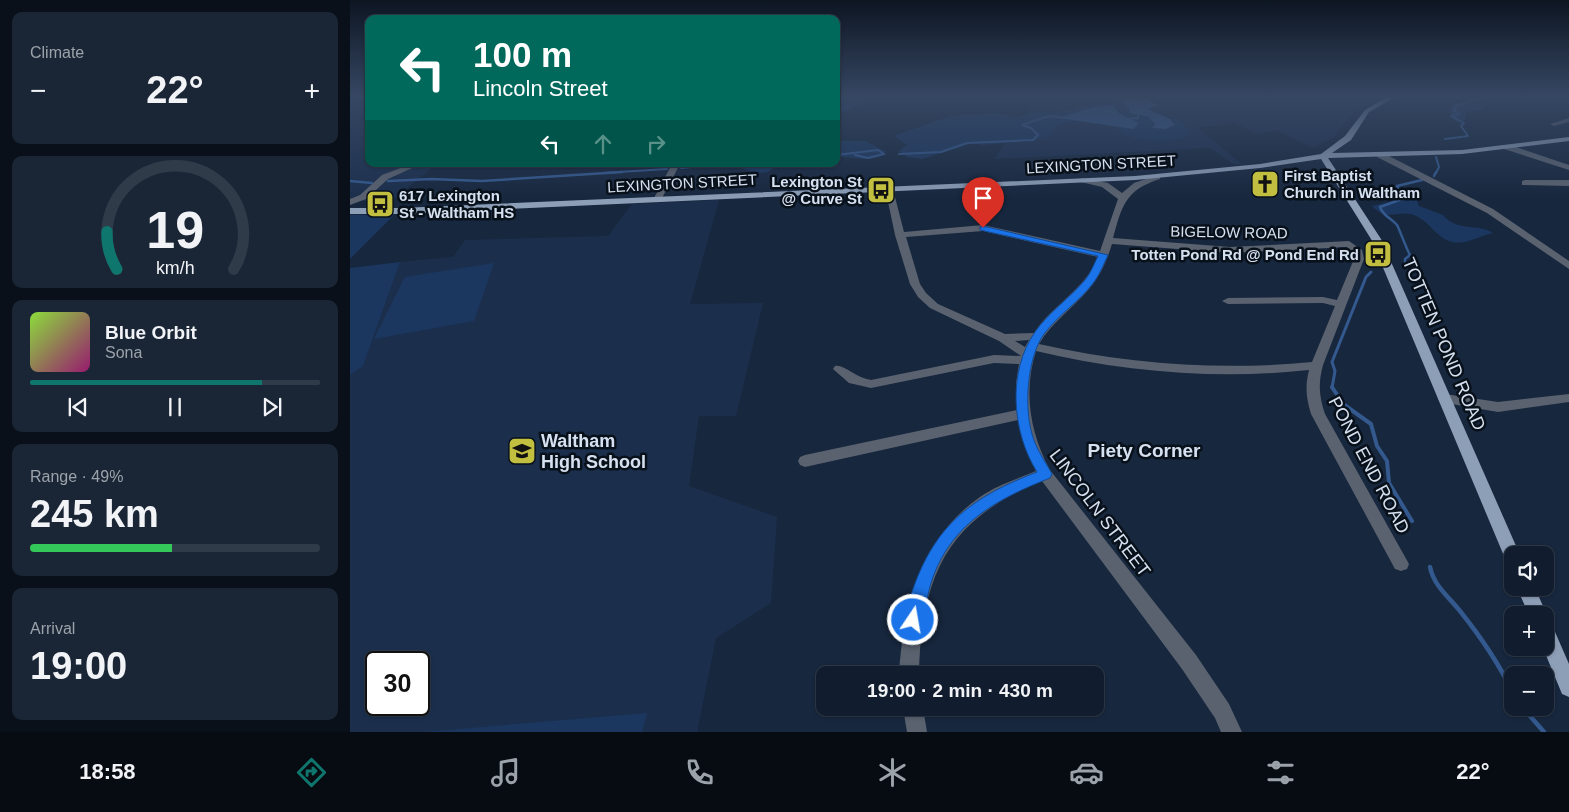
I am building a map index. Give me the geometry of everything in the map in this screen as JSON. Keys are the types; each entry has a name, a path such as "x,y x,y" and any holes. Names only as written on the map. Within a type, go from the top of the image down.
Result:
{"main road":[{"name":"LEXINGTON STREET","path":"350,211 1157,176 1260,166 1323,156 1350,136 1353,131"},
{"path":"1323,156 1457,152 1569,139"},
{"path":"1339,145 1349,153 1364,156"},
{"name":"TOTTEN POND ROAD","path":"1323,156 1376,239 1508,546"},
{"name":"LEXINGTON STREET","path":"350,203 428,209"},
{"path":"1554,652 1569,687"}],"street":[{"path":"1507,147 1569,168"},
{"path":"1380,155 1490,211 1569,266"},
{"path":"350,203 369,192 385,177 410,167"},
{"path":"658,198 674,167"},
{"path":"839,369 846,376 859,383 871,384 994,359 1031,349 1090,280 1106,248 1123,198 1132,188 1157,176"},
{"path":"1084,180 1105,185 1123,198"},
{"path":"1525,183 1569,182"},
{"path":"891,188 891,197 900,235 915,284 922,296 946,312 1003,338 1031,349 1178,369 1236,371 1317,364"},
{"path":"362,205 369,192"},
{"name":"BIGELOW ROAD","path":"900,235 983,228 1106,248 1230,250 1349,244"},
{"name":"POND END ROAD","path":"1349,244 1358,252 1360,259 1317,364 1312,383 1313,398 1318,414 1401,564"},
{"path":"1228,301 1323,300 1340,304"},
{"path":"1003,338 1031,349"},
{"name":"LINCOLN STREET","path":"1031,349 1022,414 1025,433 1034,457 1189,662 1222,712 1232,732"},
{"path":"1445,399 1498,407 1569,398"},
{"path":"805,462 1022,414"},
{"path":"910,666 910,638 916,603 926,573 941,547 962,520 986,501 1006,490 1045,474"},
{"path":"914,716 917,732"}],"shaded area":[{"path":"350,131 365,131 365,167 433,167 389,203 350,200"},
{"path":"908,131 1052,131 1050,135 1037,140 983,145 973,143 922,159 907,157 899,151 907,145 894,136"},
{"path":"1014,131 1202,131 1242,164 1233,164 1210,148 994,159"},
{"path":"1120,131 1189,131 1190,133 1176,139 1149,140"},
{"path":"1250,131 1276,131 1256,134"},
{"path":"1277,131 1339,131 1334,137 1313,148"},
{"path":"840,141 866,141 886,152 875,158 840,156"},
{"path":"736,167 774,167 762,173"},
{"path":"1396,190 1405,192 1417,200 1419,206 1443,215 1454,224 1480,228 1493,233 1467,241 1452,242 1442,238 1426,223 1412,214 1384,214 1372,206 1398,200"},
{"name":"Waltham High School","path":"719,200 690,304 763,303 736,416 699,416 689,486 777,517 771,603 716,638 697,732 350,732 350,375 363,366 400,262 453,257 465,240 608,236 632,204"},
{"path":"350,215 394,215 350,259"},
{"path":"400,262 363,366 350,375 350,268"},
{"path":"494,263 474,321 374,339 405,277"},
{"path":"647,713 642,732 424,732"}],"waterway":[{"path":"899,154 941,152 967,143 1033,140 1038,135 1034,131"},
{"path":"1445,139 1468,136 1465,131"},
{"path":"840,155 878,150 884,154 868,158 855,155"},
{"path":"1436,157 1439,167 1436,173"},
{"path":"681,168 692,167"},
{"path":"603,173 667,169"},
{"path":"388,181 431,179 482,181 622,172"},
{"path":"1434,176 1436,172"},
{"path":"1405,265 1405,259 1410,255 1397,225 1385,215 1380,207 1402,199 1397,186 1422,180"},
{"path":"350,181 372,183"},
{"path":"1332,387 1335,371 1332,362 1366,277 1371,272"},
{"path":"1332,387 1343,404 1371,424 1377,446 1387,461 1389,483 1412,521"},
{"path":"1430,567 1438,585 1482,640 1504,676"},
{"path":"1530,716 1544,732"}],"place":[{"name":"First Baptist Church in Waltham","path":"1265,184"},
{"name":"Lexington St @ Curve St","path":"881,190"},
{"name":"617 Lexington St - Waltham HS","path":"380,204"},
{"name":"Totten Pond Rd @ Pond End Rd","path":"1378,254"},
{"name":"Waltham High School","path":"522,451"}],"district":[{"name":"Piety Corner","path":"1144,450"}],"route":[{"path":"913,620 916,603 926,573 941,547 962,520 986,501 1006,490 1045,474 1034,457 1025,433 1022,414 1024,377 1028,355 1040,332 1090,280 1104,255 983,228"}]}
